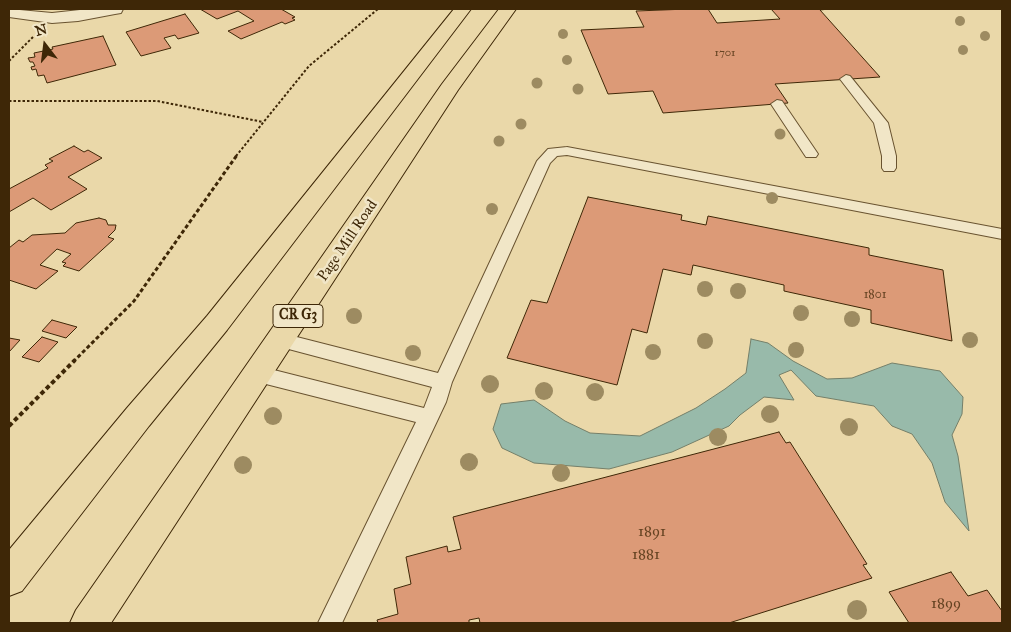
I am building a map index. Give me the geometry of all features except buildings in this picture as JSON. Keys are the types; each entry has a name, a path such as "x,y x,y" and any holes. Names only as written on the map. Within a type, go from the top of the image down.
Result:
{"main road":[{"path":"9,578 138,417 217,323 463,9"},
{"name":"Page Mill Road","path":"89,623 450,88 508,9"}],"street":[{"path":"9,12 52,18 78,16 115,9"}],"lane":[{"path":"846,79 881,123 889,156 889,168"},
{"path":"777,104 811,154"},
{"path":"330,623 428,417 544,161 552,152 567,151 1002,234"},
{"path":"281,340 443,382"},
{"path":"258,374 428,417"}],"path":[{"path":"9,426 134,301 241,149 309,66 378,9"},
{"path":"9,61 52,18"},
{"path":"9,101 157,101 263,122"}],"shaded area":[{"path":"751,339 768,343 793,361 827,379 852,378 892,363 940,371 963,397 962,414 952,435 958,456 969,531 945,502 932,463 912,434 892,426 874,406 816,396 791,370 779,375 794,400 764,397 729,426 672,452 609,469 534,463 502,448 493,429 501,404 534,400 565,421 590,433 640,436 696,408 746,373"}]}
